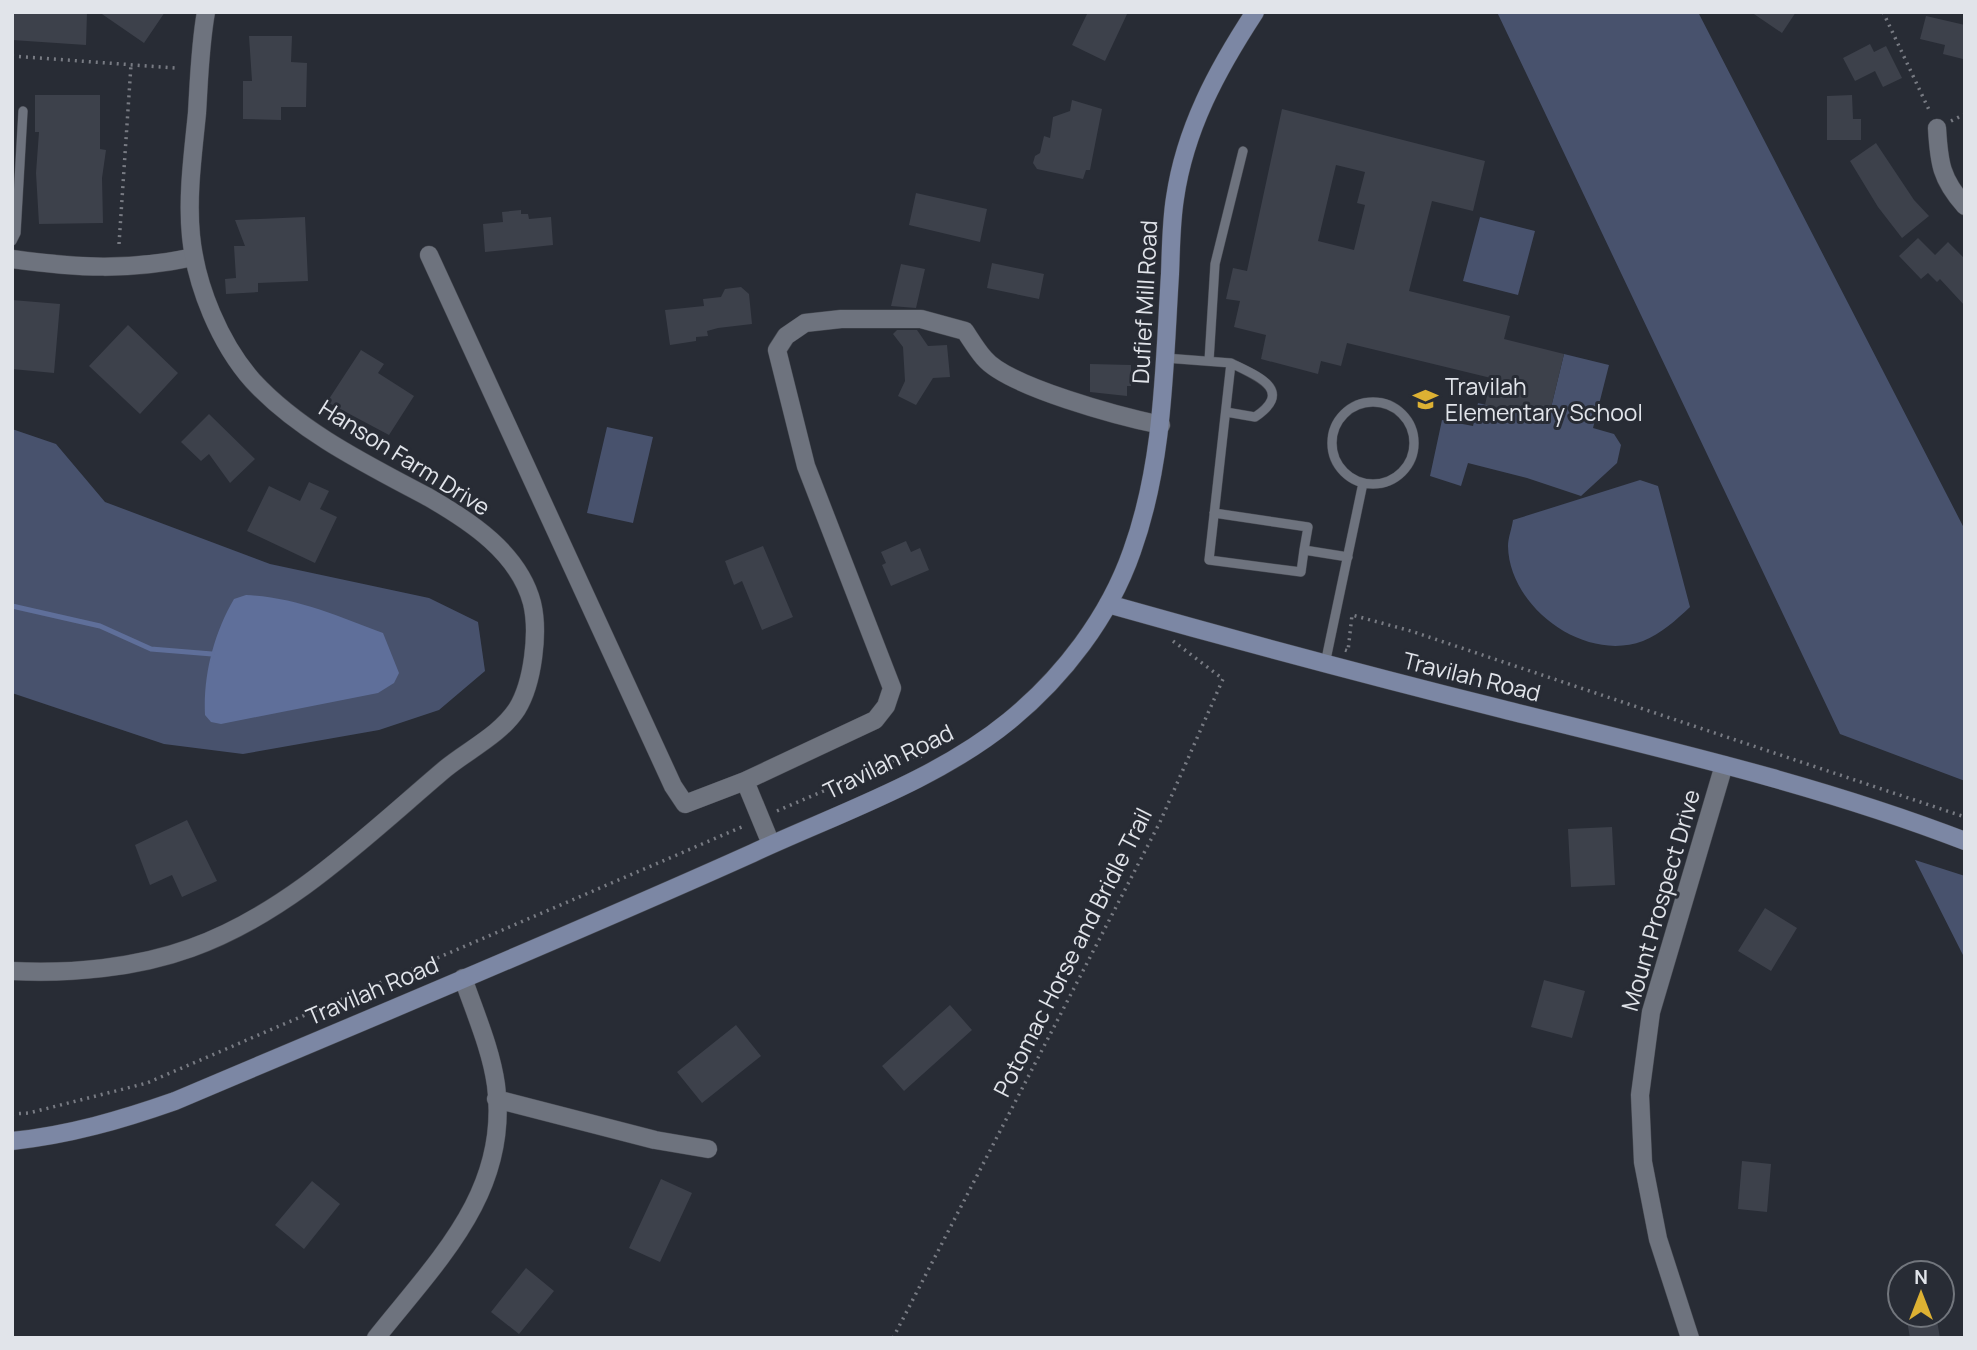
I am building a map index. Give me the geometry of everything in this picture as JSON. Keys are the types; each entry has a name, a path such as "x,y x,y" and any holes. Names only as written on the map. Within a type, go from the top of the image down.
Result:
{"main road":[{"name":"Dufief Mill Road","path":"1108,604 1132,551 1154,469 1161,425 1174,198 1189,137 1220,66 1255,12"},
{"name":"Travilah Road","path":"12,1141 54,1137 106,1125 175,1101 771,844 945,765 1008,723 1062,669 1108,604 1325,664 1724,765 1892,814 1965,841"}],"street":[{"name":"Hanson Farm Drive","path":"12,971 75,970 134,963 191,948 272,907 335,861 449,766 494,733 517,708 529,675 535,647 531,601 519,573 494,542 445,506 354,457 302,422 255,383 224,339 194,257 190,198 206,12"},
{"path":"1937,128 1944,179 1965,206"},
{"path":"429,255 673,786 685,804 745,781 875,720 886,706 892,688 806,466 776,350 786,336 805,323 841,319 921,319 965,331 984,359 1001,372 1063,397 1161,425"},
{"path":"12,259 81,269 167,263 194,257"},
{"name":"Mount Prospect Drive","path":"1690,1338 1658,1239 1643,1162 1640,1094 1651,1012 1724,765"},
{"path":"745,781 771,844"},
{"path":"376,1338 465,1226 487,1179 496,1144 496,1099 487,1046 463,978"},
{"path":"496,1099 655,1140 708,1149"}],"lane":[{"path":"12,241 16,233 23,111"},
{"path":"1209,361 1215,264 1243,151"},
{"path":"1165,358 1231,363 1262,377 1269,385 1272,396 1268,408 1255,417 1226,412"},
{"path":"1214,513 1308,527 1301,572 1209,560 1214,513 1226,412 1231,363"},
{"path":"1368,402 1385,404 1399,411 1410,425 1414,441 1412,458 1403,472 1390,481 1375,485 1363,483 1346,475 1336,464 1331,449 1332,433 1340,418 1352,407 1368,402"},
{"path":"1325,664 1363,483"},
{"path":"1304,550 1348,557"}],"path":[{"path":"1883,12 1937,128"},
{"path":"12,56 175,68"},
{"path":"120,243 131,65"},
{"path":"1329,646 1348,651 1352,615 1411,631 1965,817"},
{"name":"Potomac Horse and Bridle Trail","path":"893,1338 1160,822 1223,679 1163,634"},
{"path":"12,1114 29,1113 147,1083 900,758 919,754 928,757"}],"shaded area":[{"path":"1497,12 1698,12 1965,530 1965,781 1840,734"},
{"path":"1480,217 1535,231 1518,295 1463,281"},
{"path":"1564,354 1609,365 1593,428 1614,434 1621,445 1617,463 1581,496 1527,478 1468,463 1461,486 1430,476 1442,420 1473,426 1478,403 1548,420"},
{"path":"607,427 653,437 633,523 587,513"},
{"path":"12,429 56,444 105,502 270,564 429,598 478,622 485,671 439,710 379,730 243,754 164,744 12,693"},
{"path":"1640,480 1658,486 1690,607 1662,631 1643,641 1620,646 1597,644 1575,637 1554,625 1536,609 1521,590 1512,568 1508,546 1513,520"},
{"path":"246,595 299,603 383,633 399,673 394,683 378,693 221,724 211,722 205,715 205,700 211,655 234,599"},
{"path":"1915,860 1965,876 1965,959"}],"building":[{"path":"12,12 87,12 86,45 12,40"},
{"path":"99,12 165,12 144,43"},
{"path":"1088,12 1128,12 1105,61 1072,45"},
{"path":"1751,12 1796,12 1782,33"},
{"path":"1926,16 1965,25 1963,59 1943,54 1945,45 1920,39"},
{"path":"249,36 292,36 291,62 307,63 306,107 281,107 281,120 243,119 243,81 252,81"},
{"path":"1870,44 1874,52 1886,46 1902,78 1883,87 1875,71 1855,81 1843,58"},
{"path":"35,95 100,95 100,149 106,150 102,178 103,223 39,224 36,173 39,132 35,132"},
{"path":"1852,95 1853,119 1861,119 1861,140 1827,140 1827,96"},
{"path":"1072,100 1102,109 1090,170 1086,170 1083,179 1037,169 1033,163 1035,156 1040,153 1044,136 1050,138 1053,117 1070,111"},
{"path":"1282,109 1485,161 1473,211 1432,201 1409,291 1510,316 1504,339 1564,354 1548,420 1485,405 1491,378 1347,343 1341,366 1321,361 1318,374 1261,359 1266,335 1234,327 1240,301 1226,299 1233,268 1247,271","holes":["1336,165 1365,172 1357,203 1365,205 1354,250 1318,241"]},
{"path":"1876,143 1914,200 1929,216 1902,238 1878,207 1850,161"},
{"path":"916,193 987,209 980,242 909,225"},
{"path":"521,210 521,214 528,214 529,219 551,217 553,245 485,252 483,224 503,222 502,212"},
{"path":"305,217 308,281 258,283 258,292 226,294 225,279 236,278 234,246 245,246 235,220"},
{"path":"1918,238 1935,255 1948,242 1965,259 1965,306 1940,279 1937,282 1928,273 1921,279 1899,256"},
{"path":"992,263 1044,274 1039,299 987,288"},
{"path":"901,264 925,269 916,308 891,306"},
{"path":"741,287 749,294 752,324 718,328 707,331 708,336 696,337 696,341 670,345 665,310 704,306 703,299 721,297 725,289"},
{"path":"12,300 60,304 54,373 12,369"},
{"path":"128,325 178,373 140,414 89,366"},
{"path":"897,330 917,330 928,346 947,345 950,377 933,378 916,405 898,396 905,381 903,347 893,334"},
{"path":"361,350 384,364 378,373 414,396 389,435 327,402"},
{"path":"1090,364 1131,365 1131,386 1127,386 1127,396 1090,392"},
{"path":"209,414 255,459 230,483 209,454 201,461 181,442"},
{"path":"309,482 329,491 320,509 337,517 315,563 247,531 269,486 300,501"},
{"path":"906,541 911,552 920,548 929,570 891,586 882,565 886,563 881,552"},
{"path":"763,546 793,617 762,630 742,581 734,585 725,561"},
{"path":"187,820 217,881 182,897 172,875 150,885 135,845"},
{"path":"1612,827 1615,885 1571,887 1568,829"},
{"path":"1765,908 1797,928 1771,971 1738,951"},
{"path":"1544,980 1585,991 1572,1038 1531,1027"},
{"path":"950,1005 972,1030 904,1091 882,1066"},
{"path":"736,1025 761,1056 702,1103 677,1072"},
{"path":"1742,1161 1771,1164 1767,1212 1738,1209"},
{"path":"661,1179 692,1193 660,1262 629,1248"},
{"path":"312,1181 340,1204 304,1249 275,1225"},
{"path":"526,1268 554,1291 519,1334 491,1312"},
{"path":"1908,1329 1938,1329 1940,1338 1910,1338"}],"waterway":[{"path":"12,606 100,626 151,649 212,654"}],"place":[{"name":"Travilah Elementary School","path":"1425,399"}]}
